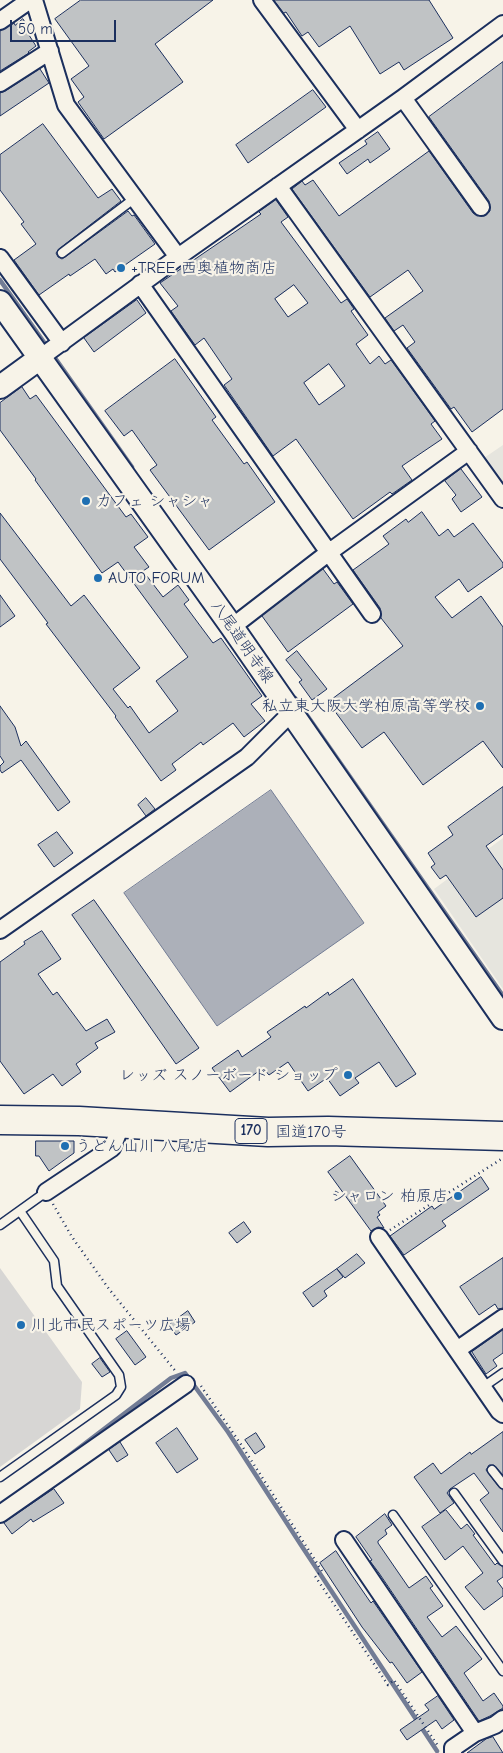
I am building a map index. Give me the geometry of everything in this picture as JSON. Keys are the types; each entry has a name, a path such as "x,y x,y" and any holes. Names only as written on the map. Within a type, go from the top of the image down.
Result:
{"highway":[{"name":"国道170号","path":"1,1111 503,1121"},
{"name":"国道170号","path":"1,1111 122,1124 268,1132 328,1131 503,1136"}],"main road":[{"name":"八尾道明寺線","path":"0,302 238,622 291,713 503,1018"},
{"path":"0,387 40,358"}],"street":[{"path":"0,21 30,0"},
{"path":"34,0 66,105 178,256"},
{"path":"262,0 358,130"},
{"path":"40,358 178,256 403,98 503,24"},
{"path":"0,83 50,51"},
{"path":"403,98 481,208"},
{"path":"278,186 503,499"},
{"path":"0,258 62,343"},
{"path":"140,284 372,614"},
{"path":"238,622 328,553 469,451"},
{"path":"0,930 247,757 291,713"},
{"path":"46,1192 112,1148 122,1124"},
{"path":"379,1237 499,1411 503,1414"},
{"path":"457,1350 503,1318"},
{"path":"0,1514 193,1385"},
{"path":"344,1540 475,1733"},
{"path":"453,1753 453,1748 475,1733 503,1720"}],"lane":[{"path":"62,253 135,198"},
{"path":"0,1225 46,1192"},
{"path":"0,1477 116,1395 122,1387 119,1376 57,1286 54,1261 20,1211"},
{"path":"483,1387 503,1373"},
{"path":"492,1470 503,1484"},
{"path":"454,1493 503,1561"},
{"path":"394,1515 503,1671"}],"path":[{"path":"379,1237 503,1158"},
{"path":"46,1192 72,1237 109,1290 172,1368"},
{"path":"193,1385 242,1446 322,1571 315,1576 388,1685 394,1680 441,1749 453,1753"}],"shaded area":[{"path":"503,445 503,491 481,460"},
{"path":"271,790 364,923 217,1026 124,893"},
{"path":"503,838 503,989 434,889"},
{"name":"川北市民スポーツ広場","path":"0,1268 82,1382 80,1409 0,1467"}],"building":[{"path":"81,0 213,0 155,44 183,82 104,139 78,102 84,97 71,79 89,66 55,19"},
{"path":"274,0 429,0 453,38 404,70 399,62 380,74 350,26 319,47 308,32 302,36 286,12 284,13"},
{"path":"23,19 30,30 27,32 36,46 29,53 0,71 0,31 14,23 15,25"},
{"path":"503,62 503,409 472,432 454,407 451,409 407,348 415,342 403,325 394,331 385,318 423,291 408,270 370,297 292,189 302,181 305,185 313,180 339,216 429,151 473,213 477,216 486,215 490,211 489,201 429,117"},
{"path":"40,69 49,83 0,116 0,93"},
{"path":"313,90 326,107 248,163 236,145"},
{"path":"43,124 98,198 112,189 121,201 59,249 56,253 58,257 62,259 128,211 132,216 134,215 155,244 115,272 113,269 106,274 95,259 39,295 14,260 36,244 21,224 24,222 0,190 0,155"},
{"path":"378,132 390,149 370,163 368,159 347,174 339,163 367,144 365,141"},
{"path":"276,200 288,217 281,222 341,303 347,299 354,309 351,311 368,335 356,344 370,364 379,356 385,364 391,360 435,421 431,424 442,439 402,466 412,480 392,494 390,492 353,519 296,439 273,456 224,385 232,379 204,338 195,345 171,311 178,306 160,283 261,214 259,212","holes":["294,285 308,303 288,317 275,299","329,364 345,386 319,405 304,383"]},
{"path":"137,300 146,313 94,352 84,338"},
{"path":"175,359 216,417 212,420 244,464 247,462 275,502 209,550 150,470 157,465 132,430 124,436 105,411"},
{"path":"22,387 30,399 36,395 126,517 131,514 148,537 134,547 149,567 143,571 163,597 178,585 189,600 184,604 213,643 221,638 262,696 251,704 265,721 244,737 233,723 203,745 201,742 172,764 176,770 161,781 116,716 46,624 48,623 0,559 0,513 71,606 84,595 140,668 113,689 128,708 130,706 149,733 178,711 156,681 188,657 118,562 102,573 0,430 0,403"},
{"path":"461,469 482,497 461,512 452,499 456,495 445,481"},
{"path":"422,512 439,536 448,529 454,537 473,523 503,563 503,567 468,592 459,579 435,597 452,618 481,596 503,627 503,768 483,741 423,785 384,732 362,748 328,702 403,646 381,618 380,608 353,570 389,544 383,536 406,519 408,522"},
{"path":"323,569 334,584 337,582 353,604 288,652 262,616"},
{"path":"0,595 15,616 0,627"},
{"path":"297,651 327,689 312,700 299,682 302,680 286,660"},
{"path":"0,706 15,727 21,746 26,741 70,802 58,811 21,760 2,773 0,770 0,766 4,762 0,756"},
{"path":"503,787 503,834 486,846 503,870 503,898 476,917 446,875 440,879 431,867 435,864 428,853 453,835 448,827"},
{"path":"146,798 155,809 146,816 138,805"},
{"path":"57,832 73,853 54,867 38,845"},
{"path":"94,900 199,1048 176,1064 72,915"},
{"path":"42,931 61,959 38,974 53,995 57,992 86,1031 107,1019 115,1032 95,1043 98,1048 76,1064 81,1072 62,1086 53,1074 24,1094 0,1061 0,962 25,944 24,942"},
{"path":"353,979 416,1074 396,1087 379,1062 355,1078 359,1083 340,1096 327,1078 308,1091 288,1062 269,1075 263,1068 230,1092 212,1068 238,1050 242,1057 271,1037 267,1032 305,1006 306,1008 328,992 329,995"},
{"path":"36,1141 74,1141 74,1153 49,1171 39,1156 36,1156"},
{"path":"350,1156 386,1206 378,1212 380,1215 377,1217 384,1228 378,1227 371,1231 328,1172"},
{"path":"481,1177 489,1189 442,1221 446,1226 404,1255 390,1236 432,1206 434,1209"},
{"path":"244,1222 251,1232 237,1243 229,1233"},
{"path":"357,1254 365,1263 345,1278 337,1269"},
{"path":"503,1258 503,1308 498,1309 495,1304 479,1315 460,1287"},
{"path":"337,1269 343,1277 324,1291 327,1296 313,1307 303,1293"},
{"path":"188,1311 195,1322 176,1335 169,1325"},
{"path":"503,1330 503,1353 493,1360 497,1366 486,1374 472,1352"},
{"path":"127,1331 146,1357 135,1365 116,1339"},
{"path":"100,1358 110,1372 102,1377 92,1364"},
{"path":"177,1428 198,1459 177,1473 156,1443"},
{"path":"503,1432 503,1475 494,1465 489,1465 486,1470 503,1490 503,1532 480,1500 489,1493 474,1473 450,1489 447,1493 454,1503 440,1513 414,1477 433,1463 441,1474 470,1452 471,1454"},
{"path":"256,1433 265,1447 255,1454 245,1440"},
{"path":"120,1442 128,1455 117,1462 109,1450"},
{"path":"54,1489 64,1503 33,1522 31,1519 12,1534 4,1523"},
{"path":"446,1510 461,1529 467,1524 495,1565 497,1563 503,1567 503,1577 497,1581 503,1589 503,1596 484,1610 465,1587 483,1573 463,1546 445,1560 422,1527"},
{"path":"385,1514 392,1525 385,1530 387,1534 378,1543 409,1588 426,1576 433,1586 430,1588 443,1606 427,1617 442,1637 456,1626 482,1659 464,1673 483,1701 494,1693 503,1706 503,1708 490,1716 479,1721 370,1561 372,1560 356,1537"},
{"path":"336,1551 371,1603 373,1601 422,1672 407,1683 362,1627 320,1563"},
{"path":"438,1696 454,1720 442,1729 436,1720 407,1740 400,1730 429,1710 425,1705"},
{"path":"493,1737 503,1753 467,1753 486,1739"}],"waterway":[{"path":"0,280 132,467"},
{"path":"295,698 503,996"},
{"path":"58,1464 171,1378 185,1373 228,1432 437,1751"}],"place":[{"name":"+TREE 西奥植物商店","path":"121,268"},
{"name":"カフェ シャシャ","path":"86,501"},
{"name":"AUTO FORUM","path":"98,578"},
{"name":"私立東大阪大学柏原高等学校","path":"480,706"},
{"name":"レッズ スノーボード ショップ","path":"348,1075"},
{"name":"うどん山川 八尾店","path":"65,1146"},
{"name":"シャロン 柏原店","path":"458,1196"},
{"name":"川北市民スポーツ広場","path":"21,1325"}]}
